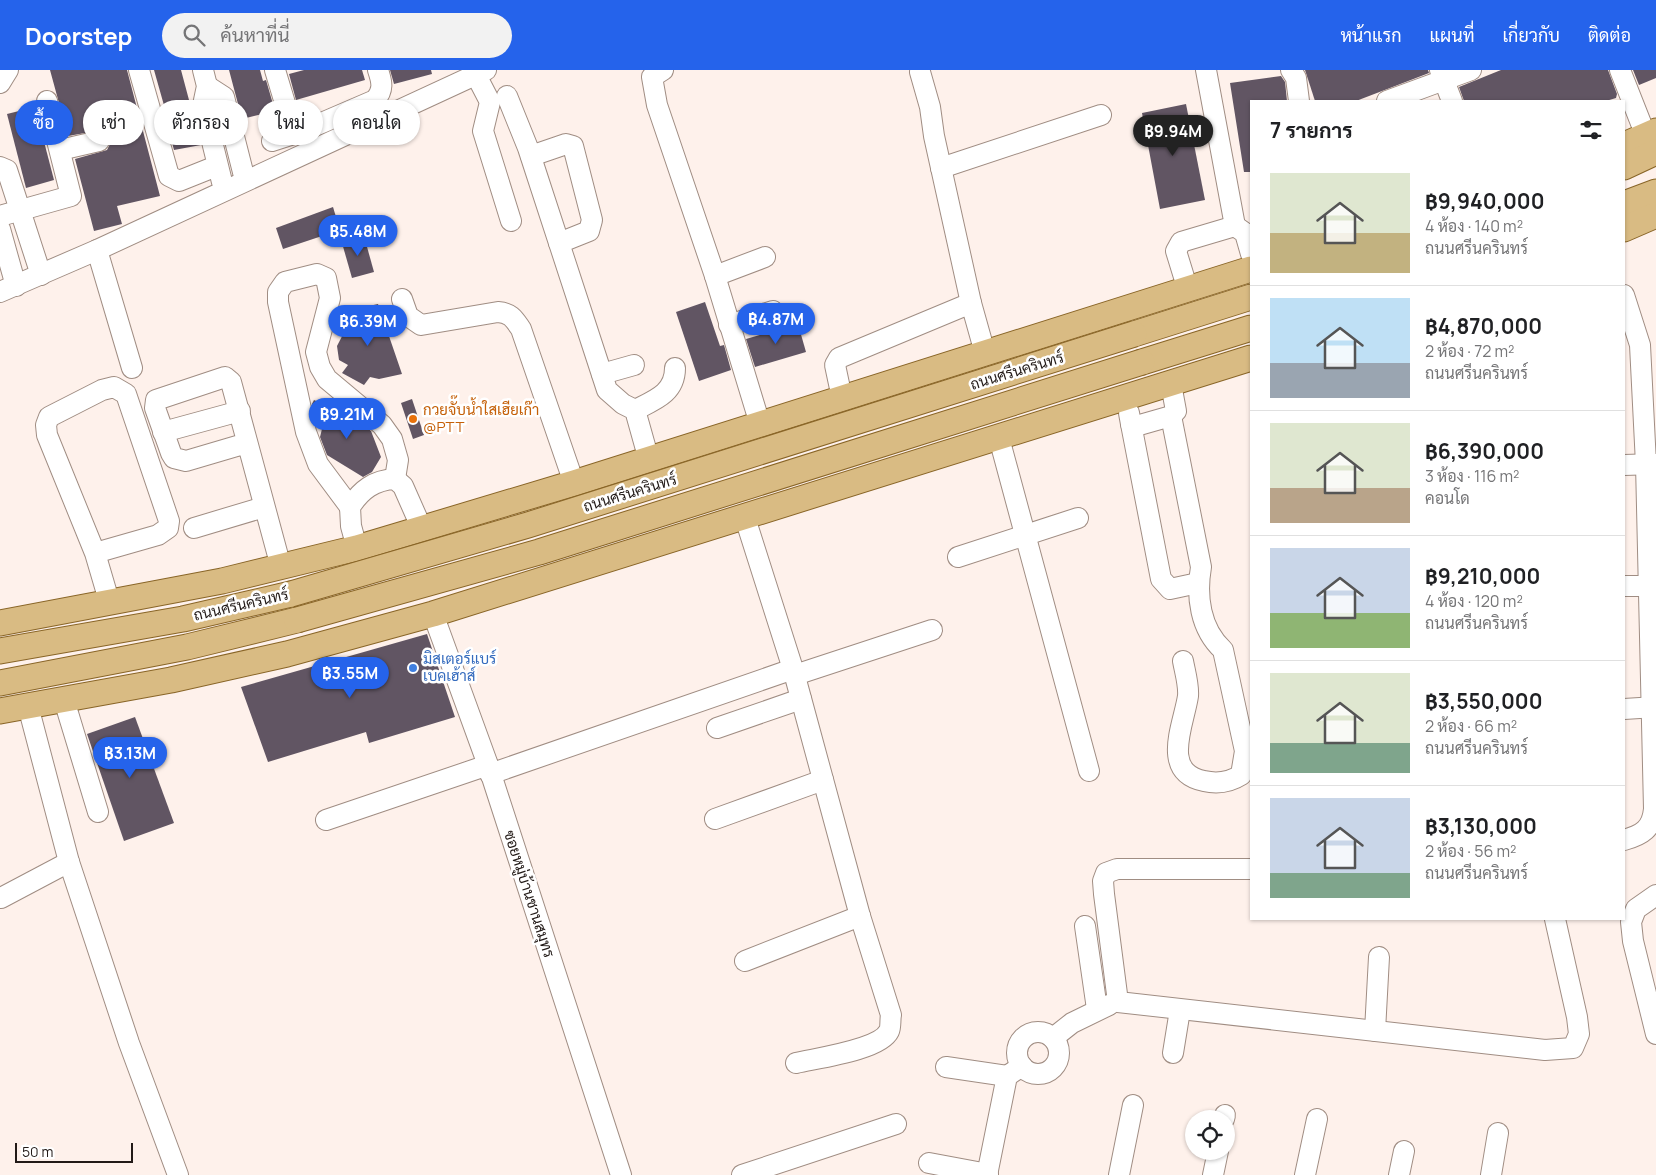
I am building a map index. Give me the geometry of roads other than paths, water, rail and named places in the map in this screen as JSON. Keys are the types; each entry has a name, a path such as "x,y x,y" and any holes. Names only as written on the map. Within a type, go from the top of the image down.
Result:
{"main road":[{"path":"1625,166 1645,141"},
{"path":"1625,204 1656,192"},
{"path":"1625,229 1656,215"},
{"name":"ถนนศรีนครินทร์","path":"0,623 110,604 281,567 357,548 649,460 1250,269"},
{"name":"ถนนศรีนครินทร์","path":"0,651 183,619 291,594 528,525 1250,297"},
{"name":"ถนนศรีนครินทร์","path":"0,682 187,648 297,620 539,552 1250,328"},
{"path":"0,711 171,680 287,654 433,614 746,518 1250,358"},
{"path":"818,406 807,415 797,431 793,446 796,455 800,464 814,476 845,486"},
{"path":"610,472 628,474 644,480 656,489 660,498 662,511 658,526 650,538 637,551"}],"street":[{"path":"0,84 8,70"},
{"path":"140,70 169,176 179,181 209,169"},
{"path":"275,70 284,100"},
{"path":"323,121 375,100 381,93 381,81 378,70"},
{"path":"1206,70 1235,226 1245,233 1250,250"},
{"path":"1291,70 1296,78 1299,100"},
{"path":"1389,100 1442,75 1471,70"},
{"path":"1620,70 1645,141"},
{"path":"0,229 8,289 98,250 481,72 490,102 483,130 511,221"},
{"path":"654,72 657,105 715,276 760,424"},
{"path":"920,72 930,107 941,168 971,303 985,353"},
{"path":"1442,75 1452,100"},
{"path":"205,78 224,97 246,180"},
{"path":"205,78 203,105 224,190"},
{"path":"507,96 531,156 607,390 623,404 635,410 649,460"},
{"path":"941,168 1101,115"},
{"path":"531,156 566,144 573,146 592,226 589,231 559,243"},
{"path":"0,216 72,196 59,145"},
{"path":"60,150 83,145"},
{"path":"0,167 7,170 41,275"},
{"path":"1188,290 1176,251 1181,242 1235,226"},
{"path":"98,250 132,368"},
{"path":"715,276 765,257"},
{"path":"357,548 351,526 350,507 318,464 306,432 291,367 278,292 285,282 318,274 326,278 330,298 316,352 318,359 327,379 382,425 392,439 398,460 395,479"},
{"path":"1625,298 1640,345 1651,464 1654,707 1653,821 1647,830 1625,840"},
{"path":"402,299 408,316 421,325 498,312 506,313 513,317 521,329 574,483"},
{"path":"842,398 835,365 839,358 971,303"},
{"path":"729,325 773,311"},
{"path":"291,367 318,359"},
{"path":"602,374 634,365"},
{"path":"635,410 664,395 675,379 675,368"},
{"path":"247,443 186,461 180,460 170,453 155,408 156,400 225,377 231,382 281,567"},
{"path":"1131,424 1136,426 1171,416 1176,410 1171,384"},
{"path":"95,554 158,535 168,528 169,521 126,394 114,387 102,390 49,417 46,425 47,435 95,554 110,604"},
{"path":"1126,398 1161,579 1170,589 1198,583"},
{"path":"163,432 240,411"},
{"path":"1171,416 1200,567 1197,589 1206,627 1214,642 1223,650 1245,751 1241,775 1233,780 1214,783 1195,779 1183,768 1177,745 1188,694 1183,662"},
{"path":"998,438 1089,771"},
{"path":"1625,465 1651,464"},
{"path":"350,507 362,491 380,479 395,479 404,486 422,529"},
{"path":"194,528 264,507"},
{"path":"746,518 794,672 860,916 891,1015 889,1031 877,1042 846,1052 796,1062"},
{"path":"958,557 1078,518"},
{"path":"1625,586 1652,586"},
{"name":"ซอยหมู่บ้านชานสมุทร","path":"433,614 489,769 621,1175"},
{"path":"326,820 932,630"},
{"path":"717,728 801,699"},
{"path":"64,700 98,812"},
{"path":"28,706 69,862 129,1044 178,1175"},
{"path":"1625,709 1654,707"},
{"path":"715,819 823,780"},
{"path":"1,898 69,862"},
{"path":"1118,1002 1104,894 1103,881 1106,873 1117,869 1250,869"},
{"path":"1656,895 1636,909 1631,922 1633,940 1656,1034"},
{"path":"745,961 860,916"},
{"path":"1053,1038 1072,1023 1098,1009 1118,1002 1545,1050 1573,1048 1579,1034 1577,1017 1555,920"},
{"path":"1085,926 1098,1009"},
{"path":"1375,1031 1379,957"},
{"path":"1173,1053 1180,1010"},
{"path":"929,1163 988,1174 1014,1071 1018,1058 1017,1049 1021,1041 1027,1035 1036,1032 1053,1038 1058,1047 1055,1065 1048,1072 1039,1074 1029,1072 1014,1071 946,1067"},
{"path":"1119,1175 1133,1105"},
{"path":"1305,1175 1317,1119"},
{"path":"742,1175 896,1124"},
{"path":"1491,1175 1498,1133"},
{"path":"1399,1175 1404,1151"},
{"path":"1213,1175 1216,1160"}],"place":[{"name":"กวยจั๊บน้ำใสเฮียเก๊า @PTT","path":"413,419"},
{"name":"มิสเตอร์แบร์ เบคเฮ้าส์","path":"413,668"}]}
